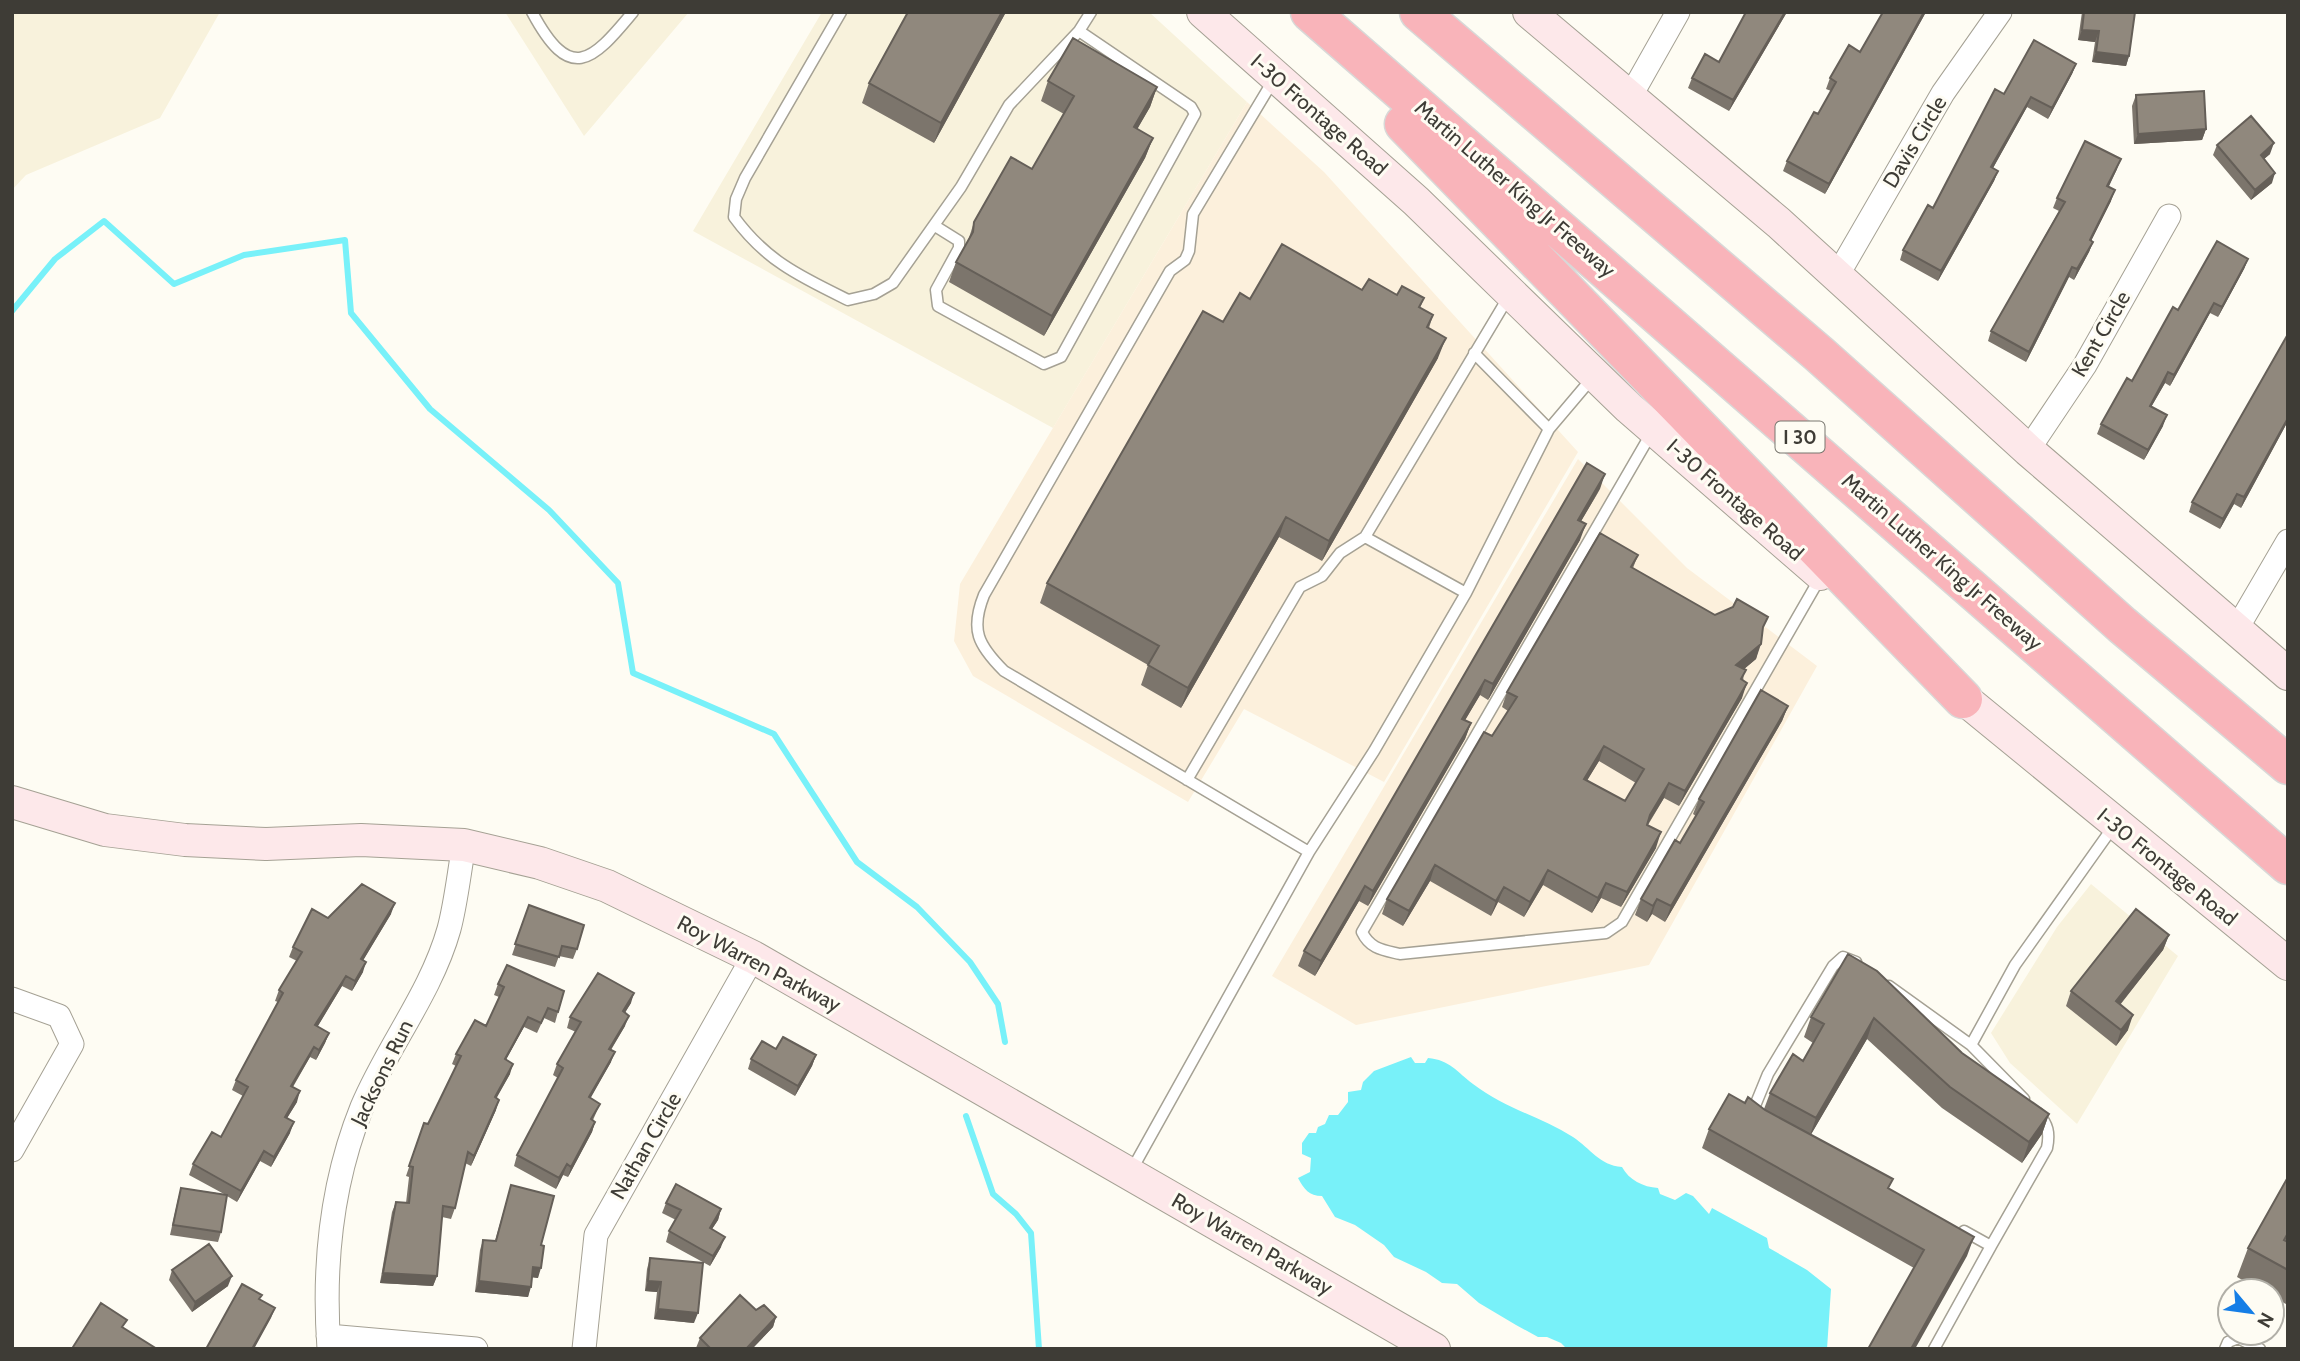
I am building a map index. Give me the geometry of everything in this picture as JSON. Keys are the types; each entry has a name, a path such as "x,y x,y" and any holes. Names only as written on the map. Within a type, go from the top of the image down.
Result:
{"highway":[{"path":"1295,12 1963,699"},
{"name":"Martin Luther King Jr Freeway","path":"1310,12 2288,865"},
{"path":"1419,12 1819,354 2122,625 2288,765"},
{"path":"1431,12 1507,89"}],"main road":[{"name":"I-30 Frontage Road","path":"1203,12 1416,201 1653,429 1963,699 2288,964"},
{"path":"1529,12 1836,276 2028,450 2288,674"},
{"name":"Roy Warren Parkway","path":"12,802 106,830 185,840 266,844 361,840 464,845 540,863 607,886 753,957 1434,1349"}],"street":[{"path":"1630,97 1678,12"},
{"name":"Davis Circle","path":"1836,276 1943,93 2000,12"},
{"name":"Kent Circle","path":"2028,450 2085,365 2169,216"},
{"path":"2236,629 2288,541"},
{"name":"Jacksons Run","path":"328,1343 328,1249 339,1176 362,1106 428,980 449,930 464,845"},
{"name":"Nathan Circle","path":"584,1349 596,1235 753,957"},
{"path":"12,999 60,1016 72,1044 12,1150"},
{"path":"328,1343 476,1349"}],"lane":[{"path":"537,15 550,45 571,57 590,57 604,47 633,12"},
{"path":"841,12 745,178 736,199 734,217 745,232 785,269 848,300 874,294 893,283 935,226 1009,106 1079,31 1091,12"},
{"path":"935,226 959,241 959,248 936,290 938,306 1044,364 1061,357 1195,114 1191,107 1079,31"},
{"path":"1275,76 1194,214 1189,251 1185,260 1170,271 984,595 976,615 977,631 985,652 1004,671 1308,852"},
{"path":"1187,780 1300,587 1322,576 1340,553 1365,537 1511,293"},
{"path":"1474,353 1549,429"},
{"path":"1129,1174 1308,852 1374,751 1466,593 1549,429 1595,375"},
{"path":"1653,429 1363,932 1367,942 1380,950 1400,954 1606,933 1622,922 1821,575"},
{"path":"1365,537 1466,593"},
{"path":"1971,1045 2015,965 2115,824"},
{"path":"1762,1122 1752,1114 1752,1105 1833,966 1843,957 1862,966"},
{"path":"1884,982 1971,1045 2045,1120 2050,1134 2048,1148 1934,1349"},
{"path":"1949,1223 1992,1246"},
{"path":"2225,1349 2228,1342 2238,1338 2260,1349"}],"shaded area":[{"path":"12,12 220,12 160,118 26,175 12,190"},
{"path":"505,12 689,12 584,136"},
{"path":"822,12 1149,12 1247,102 1053,428 693,231"},
{"path":"1247,102 1324,172 1578,452 1384,782 1244,709 1188,802 973,676 954,641 960,584"},
{"path":"1578,459 1687,568 1817,666 1649,965 1356,1025 1272,976"},
{"path":"2091,884 2178,956 2077,1124 2010,1063 1991,1033 2057,927"}],"water":[{"path":"1411,1057 1415,1063 1425,1063 1428,1058 1448,1064 1485,1092 1573,1137 1607,1163 1622,1167 1628,1176 1637,1182 1658,1188 1660,1194 1675,1200 1686,1193 1693,1196 1709,1214 1712,1208 1767,1238 1769,1248 1807,1270 1831,1289 1827,1349 1567,1349 1561,1343 1547,1337 1538,1337 1516,1325 1479,1303 1457,1284 1442,1283 1394,1257 1384,1245 1355,1225 1335,1217 1322,1196 1307,1191 1298,1178 1310,1172 1311,1158 1302,1154 1302,1143 1309,1133 1316,1133 1318,1127 1325,1124 1329,1115 1338,1115 1348,1102 1348,1092 1361,1090 1363,1082 1374,1071"}],"building":[{"path":"908,12 1002,12 941,123 869,83"},
{"path":"1746,12 1785,12 1733,100 1692,78 1705,54 1719,62"},
{"path":"1883,12 1924,12 1829,184 1787,161 1814,112 1818,114 1836,82 1830,78 1849,45 1860,52"},
{"path":"2084,12 2135,12 2129,56 2096,52 2099,31 2082,30"},
{"path":"1073,38 1157,87 1134,127 1153,138 1052,316 956,262 973,232 974,222 1011,157 1032,169 1074,96 1048,81"},
{"path":"2034,40 2076,64 2052,108 2031,97 1991,167 1998,171 1941,271 1903,250 1928,205 1933,208 1995,89 2004,94"},
{"path":"2204,91 2206,129 2138,134 2136,95"},
{"path":"2251,116 2274,143 2261,155 2275,173 2255,190 2217,145"},
{"path":"2085,141 2121,159 2107,186 2115,190 2090,240 2093,242 2077,269 2072,267 2029,352 1991,331 2065,202 2057,198"},
{"path":"2217,241 2248,259 2222,307 2214,303 2174,375 2168,372 2150,406 2167,415 2148,450 2101,424 2127,378 2132,381 2173,307 2178,310"},
{"path":"1282,244 1362,290 1369,279 1397,295 1402,286 1424,298 1419,307 1433,315 1427,327 1446,338 1329,541 1286,517 1188,688 1148,665 1159,646 1047,583 1203,311 1223,322 1240,293 1250,299"},
{"path":"2288,334 2288,418 2244,497 2237,494 2223,519 2192,502"},
{"path":"1587,463 1605,474 1578,520 1586,524 1493,684 1485,680 1462,719 1471,723 1373,891 1365,886 1321,961 1304,951"},
{"path":"1600,533 1638,555 1631,567 1715,615 1733,607 1737,599 1768,617 1763,627 1761,644 1736,665 1746,670 1741,679 1747,683 1685,791 1669,783 1650,815 1647,825 1661,832 1627,892 1606,883 1598,898 1548,870 1530,902 1504,887 1496,901 1435,865 1409,911 1387,899 1484,732 1492,736 1517,697 1507,692","holes":["1604,746 1644,769 1625,801 1584,779"]},
{"path":"1761,690 1788,706 1671,906 1657,899 1653,906 1641,899 1675,840 1680,843 1704,802 1699,799"},
{"path":"362,884 395,903 361,959 366,962 355,981 346,976 315,1025 329,1033 319,1050 314,1047 291,1086 300,1091 285,1117 294,1122 274,1157 264,1151 241,1191 193,1164 212,1132 221,1137 248,1087 236,1080 283,993 279,990 302,952 293,947 312,909 328,918"},
{"path":"529,905 584,925 577,949 562,946 559,957 515,944"},
{"path":"2136,909 2169,935 2116,1001 2133,1015 2121,1030 2071,991"},
{"path":"1848,954 1877,971 1962,1053 2049,1114 2029,1142 1950,1087 1874,1018 1816,1118 1770,1093 1793,1054 1803,1061 1824,1024 1811,1017"},
{"path":"507,965 564,991 558,1012 548,1008 541,1023 528,1017 505,1059 513,1064 495,1097 499,1100 474,1156 468,1152 455,1208 443,1206 437,1276 383,1273 396,1202 409,1203 413,1167 409,1166 424,1123 428,1124 461,1056 456,1054 475,1020 486,1026 504,987 498,984"},
{"path":"598,973 634,993 623,1011 629,1016 609,1049 615,1052 589,1097 600,1104 591,1119 595,1122 571,1167 567,1164 559,1178 517,1155 563,1068 557,1064 581,1022 570,1017"},
{"path":"783,1037 816,1055 798,1086 751,1059 762,1041 776,1049"},
{"path":"1729,1094 1745,1103 1748,1097 1765,1110 1893,1179 1888,1188 1974,1237 1911,1349 1868,1349 1924,1250 1709,1129"},
{"path":"2288,1177 2288,1233 2284,1240 2288,1242 2288,1270 2248,1248"},
{"path":"676,1184 721,1209 710,1228 725,1237 713,1256 669,1231 681,1210 666,1203"},
{"path":"511,1185 554,1196 541,1245 544,1246 541,1268 533,1267 531,1287 479,1281 483,1240 496,1241"},
{"path":"181,1188 227,1195 221,1232 173,1225"},
{"path":"209,1244 232,1276 195,1302 172,1270"},
{"path":"650,1258 703,1263 698,1313 658,1309 661,1282 648,1281"},
{"path":"242,1284 262,1295 259,1299 275,1308 252,1349 206,1349"},
{"path":"740,1295 756,1310 764,1305 776,1317 746,1349 711,1349 700,1338"},
{"path":"101,1303 127,1320 122,1327 157,1349 75,1349 73,1347"}],"waterway":[{"path":"12,311 55,259 104,221 174,284 244,255 345,240 351,313 430,409 549,510 618,583 633,673 774,734 857,862 917,907 970,962 998,1004 1005,1042"},
{"path":"966,1116 993,1194 1016,1214 1031,1233 1039,1349"}]}
